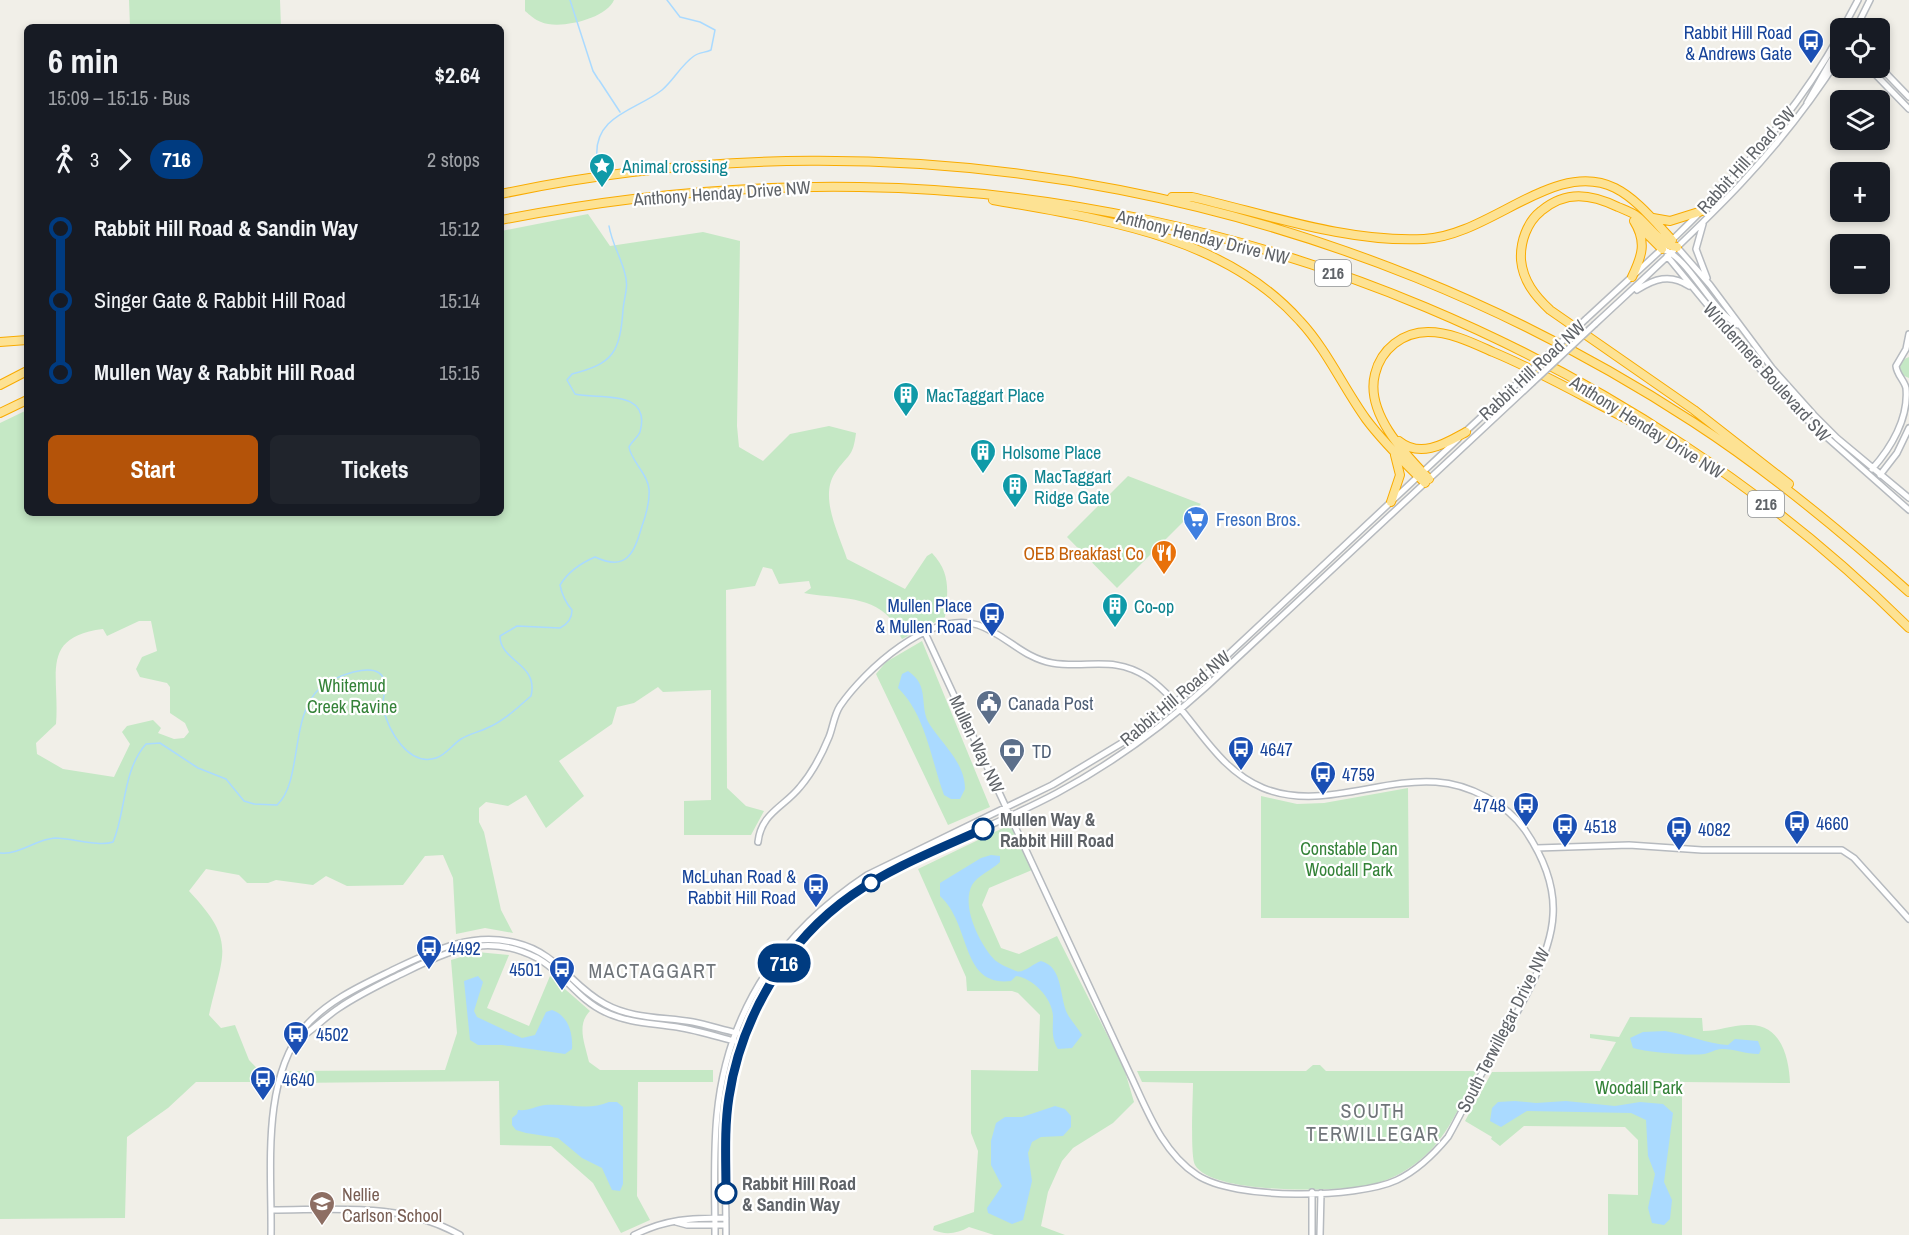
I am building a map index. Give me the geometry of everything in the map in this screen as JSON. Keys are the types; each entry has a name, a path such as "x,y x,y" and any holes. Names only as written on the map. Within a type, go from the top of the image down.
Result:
{"highway":[{"name":"Anthony Henday Drive NW","path":"504,193 590,178 672,168 851,160 907,162 1018,172 1161,197 1263,223 1346,250 1444,288 1506,316 1584,356 1659,400 1740,454 1822,516 1909,592"},
{"path":"1161,197 1192,197 1370,237 1427,239 1479,224 1556,185 1584,180 1614,188 1651,218 1672,252"},
{"name":"Anthony Henday Drive NW","path":"504,219 584,205 699,191 843,187 941,191 1042,202 1157,223 1303,262 1423,306 1532,357 1608,399 1692,451 1797,529 1909,628"},
{"path":"941,191 1046,210 1145,232 1206,253 1239,268 1272,291 1301,321 1323,350 1365,417 1392,448 1421,474"},
{"path":"1667,244 1636,215 1595,197 1576,195 1560,199 1537,214 1524,235 1521,254 1524,275 1532,291 1550,310 1695,410 1808,499 1822,516"},
{"path":"1620,208 1634,221 1667,244"},
{"path":"1651,218 1670,221 1702,211"},
{"path":"1632,277 1642,253 1643,244 1641,232 1634,221"},
{"path":"1427,481 1394,436 1376,403 1373,384 1376,368 1384,353 1397,341 1426,332 1454,336 1504,356 1692,451"},
{"path":"0,342 24,340"},
{"path":"0,385 24,373"},
{"path":"0,413 24,401"},
{"path":"1394,436 1404,445 1420,449 1441,446 1466,432"},
{"path":"1391,502 1397,490 1400,471 1392,448"}],"street":[{"path":"1848,18 1858,0"},
{"path":"1861,18 1870,0"},
{"name":"Rabbit Hill Road SW","path":"1667,244 1702,211 1772,136 1830,50"},
{"path":"1805,110 1812,92 1830,62"},
{"name":"Rabbit Hill Road SW","path":"1672,252 1757,169 1805,110 1830,71"},
{"path":"1890,77 1909,97"},
{"path":"1879,78 1909,109"},
{"path":"1703,223 1696,249 1710,285"},
{"name":"Windermere Boulevard SW","path":"1667,244 1696,293 1792,405 1867,475 1909,510"},
{"name":"Rabbit Hill Road NW","path":"715,1235 717,1116 723,1074 736,1033 754,993 779,953 840,893 888,864 1006,808 1110,752 1174,704 1667,244"},
{"path":"1672,252 1726,319 1741,327"},
{"name":"Windermere Boulevard SW","path":"1672,252 1710,285 1772,368 1820,421 1909,498"},
{"name":"Rabbit Hill Road NW","path":"726,1235 727,1116 742,1043 762,998 781,968 808,934 838,906 893,871 1011,816 1106,764 1180,711 1672,252"},
{"path":"1628,295 1661,278 1680,280 1696,293"},
{"path":"1867,475 1893,445 1903,420 1906,392 1896,366 1906,355 1909,334"},
{"path":"1901,378 1909,381"},
{"path":"1875,481 1897,453 1909,428"},
{"name":"South Terwillegar Drive NW","path":"758,842 767,817 799,789 812,771 842,704 880,660 925,633 948,624 975,624 992,631 1021,651 1042,660 1074,665 1112,663 1130,668 1157,686 1224,763 1245,779 1269,790 1290,795 1316,796 1418,782 1440,782 1490,800 1517,819 1537,849 1544,863 1554,913 1544,957 1448,1137 1433,1155 1397,1180 1357,1192 1231,1189 1197,1175 1179,1161 1156,1127 1044,888"},
{"name":"Mullen Way NW","path":"925,633 1044,888"},
{"path":"1537,849 1629,845 1702,850 1842,850 1854,858 1909,919"},
{"path":"271,1235 275,1098 285,1062 304,1028 317,1015 358,987 446,946 489,939 513,942 541,952 560,964 592,995 621,1011 695,1022 745,1036"},
{"path":"298,1040 332,1012 363,993 447,952 463,947 487,945 513,949 537,958 557,972 591,1004 612,1015 742,1043"},
{"path":"1312,1192 1312,1235"},
{"path":"1320,1235 1321,1192"},
{"path":"272,1210 398,1212 428,1219 460,1235"},
{"path":"634,1235 664,1222 687,1225 726,1221"}],"green space":[{"path":"129,0 280,0 281,24 130,24"},
{"path":"525,0 614,0 602,13 581,21 559,25 541,22 533,17 525,11"},
{"name":"Whitemud Creek Ravine","path":"588,214 610,246 703,232 740,241 737,426 739,447 763,461 790,434 829,426 856,433 851,452 835,473 829,493 835,527 847,559 905,589 927,556 932,553 942,568 947,583 945,617 902,639 890,618 881,610 861,601 804,593 811,588 809,581 779,584 772,569 763,567 755,586 726,590 727,788 746,806 764,811 751,835 684,835 684,801 711,800 711,690 663,692 658,687 634,703 617,707 612,724 559,761 584,796 546,828 526,795 508,806 486,802 479,808 479,822 484,832 501,910 513,933 485,928 456,934 453,878 443,855 425,856 403,885 347,886 326,876 313,885 276,880 268,883 247,883 239,875 206,869 189,891 214,923 222,948 219,976 209,1015 221,1028 235,1025 249,1060 270,1082 196,1082 168,1108 127,1137 125,1218 0,1219 0,423 24,411 24,516 504,516 504,230","holes":["139,621 151,621 157,651 142,657 136,669 140,677 167,683 170,687 170,713 185,723 189,732 184,738 174,739 158,733 161,728 153,720 127,726 122,732 130,744 114,777 63,769 37,754 36,743 56,724 57,661 61,650 69,640 83,633 103,629 107,636"]},
{"path":"1909,357 1909,378 1902,375 1899,365 1902,360"},
{"path":"1128,476 1201,504 1117,588 1067,537"},
{"path":"922,641 990,807 948,825 876,674 886,662"},
{"name":"Constable Dan Woodall Park","path":"1408,788 1409,918 1261,918 1261,796 1297,804 1324,803"},
{"path":"1012,827 1032,870 989,888 982,905 1001,948 1019,954 1057,936 1124,1068 1134,1102 1113,1123 1073,1148 1062,1161 1048,1192 1041,1226 1065,1235 994,1235 969,1227 956,1232 942,1233 933,1230 934,1226 974,1212 978,1151 971,1133 971,1070 1038,1071 1040,1015 1018,993 1012,991 967,991 966,977 918,869 1003,828"},
{"path":"477,952 509,955 487,1008 529,1026 550,976 590,1011 583,1022 584,1042 589,1062 600,1070 713,1070 713,1082 638,1082 637,1196 650,1220 621,1233 593,1183 551,1146 500,1145 499,1081 287,1083 290,1071 445,1070 457,1033 451,960"},
{"name":"Woodall Park","path":"1630,1017 1702,1018 1703,1031 1744,1025 1761,1027 1770,1031 1782,1045 1788,1064 1790,1083 1682,1082 1682,1235 1608,1235 1608,1194 1638,1195 1638,1140 1625,1127 1524,1126 1500,1146 1491,1139 1492,1137 1465,1121 1492,1072 1600,1071 1616,1042 1590,1038 1590,1034 1619,1037"},
{"path":"1313,1065 1320,1065 1326,1071 1476,1071 1456,1113 1440,1139 1419,1161 1406,1170 1389,1179 1365,1186 1298,1189 1246,1186 1223,1181 1206,1174 1195,1165 1193,1159 1193,1083 1142,1082 1137,1071 1306,1071"}],"water":[{"path":"908,671 915,677 922,690 930,725 961,771 965,789 960,799 951,799 944,795 921,724 915,711 898,688 902,674"},
{"path":"991,855 1000,856 1000,862 975,881 969,894 970,913 977,933 988,951 1000,964 1019,972 1041,961 1054,970 1068,1015 1082,1035 1072,1048 1058,1049 1053,1037 1053,1016 1049,1002 1028,980 1016,976 1011,981 995,980 983,974 968,952 950,908 940,896 940,883 981,858"},
{"path":"478,976 483,982 474,1011 477,1017 522,1038 535,1035 546,1012 552,1010 558,1013 569,1026 572,1049 565,1054 502,1045 478,1045 470,1040 464,981"},
{"path":"1665,1031 1728,1045 1735,1039 1758,1041 1761,1049 1759,1054 1722,1049 1704,1054 1689,1054 1633,1048 1630,1038 1643,1032"},
{"path":"1566,1101 1615,1106 1640,1102 1663,1104 1673,1113 1664,1182 1672,1200 1670,1219 1664,1225 1652,1223 1648,1208 1655,1174 1648,1156 1646,1120 1631,1113 1527,1111 1501,1127 1490,1121 1492,1108 1498,1102 1536,1103"},
{"path":"617,1102 623,1107 623,1184 620,1191 612,1190 602,1168 582,1158 558,1138 526,1133 516,1130 512,1125 512,1118 518,1110 545,1105 594,1106"},
{"path":"1055,1106 1065,1109 1071,1116 1071,1127 1063,1136 1041,1137 1032,1142 1028,1153 1032,1181 1023,1220 1012,1224 988,1213 987,1208 1002,1186 991,1165 991,1141 996,1123 1005,1117 1022,1117"}],"waterway":[{"path":"570,0 593,71 598,79"},
{"path":"597,158 602,132 609,123 662,90 694,56 711,50 715,30 700,22 680,17 667,0"},
{"path":"599,80 620,112"},
{"path":"0,853 14,852 55,838 100,843 113,842 128,779 138,755 146,744 160,743 198,768 226,779 244,801 277,805 290,781 300,731 310,700 325,684 343,675 364,670 380,674 385,683 383,707 389,726 408,752 426,759 440,757 461,739 499,722 531,696 530,676 506,652 500,636 517,626 560,628 565,625 570,619 572,610 564,598 560,585 575,568 595,557 615,562 628,557 636,544 648,504 648,483 629,447 640,432 642,418 638,408 631,402 621,399 575,394 567,380 572,374 597,366 605,360 612,354 620,336 626,279 609,226"}],"bus line":[{"name":"716","path":"726,1193 727,1116 734,1073 751,1020 774,977 798,945 820,922 852,895 893,871 983,829"}],"place":[{"name":"Rabbit Hill Road & Andrews Gate","path":"1811,65"},
{"name":"Animal crossing","path":"602,189"},
{"name":"MacTaggart Place","path":"906,418"},
{"name":"Holsome Place","path":"983,475"},
{"name":"MacTaggart Ridge Gate","path":"1015,509"},
{"name":"Freson Bros.","path":"1196,542"},
{"name":"OEB Breakfast Co","path":"1164,576"},
{"name":"Co-op","path":"1115,629"},
{"name":"Mullen Place & Mullen Road","path":"992,638"},
{"name":"Canada Post","path":"989,726"},
{"name":"4647","path":"1241,772"},
{"name":"TD","path":"1012,774"},
{"name":"4759","path":"1323,797"},
{"name":"4748","path":"1526,828"},
{"name":"Mullen Way & Rabbit Hill Road","path":"983,829"},
{"name":"4660","path":"1797,846"},
{"name":"4518","path":"1565,849"},
{"name":"4082","path":"1679,852"},
{"name":"McLuhan Road & Rabbit Hill Road","path":"816,909"},
{"name":"4492","path":"429,971"},
{"name":"4501","path":"562,992"},
{"name":"4502","path":"296,1057"},
{"name":"4640","path":"263,1102"},
{"name":"Rabbit Hill Road & Sandin Way","path":"726,1193"},
{"name":"Nellie Carlson School","path":"322,1227"}],"district":[{"name":"MACTAGGART","path":"653,970"},
{"name":"SOUTH TERWILLEGAR","path":"1373,1122"}]}
